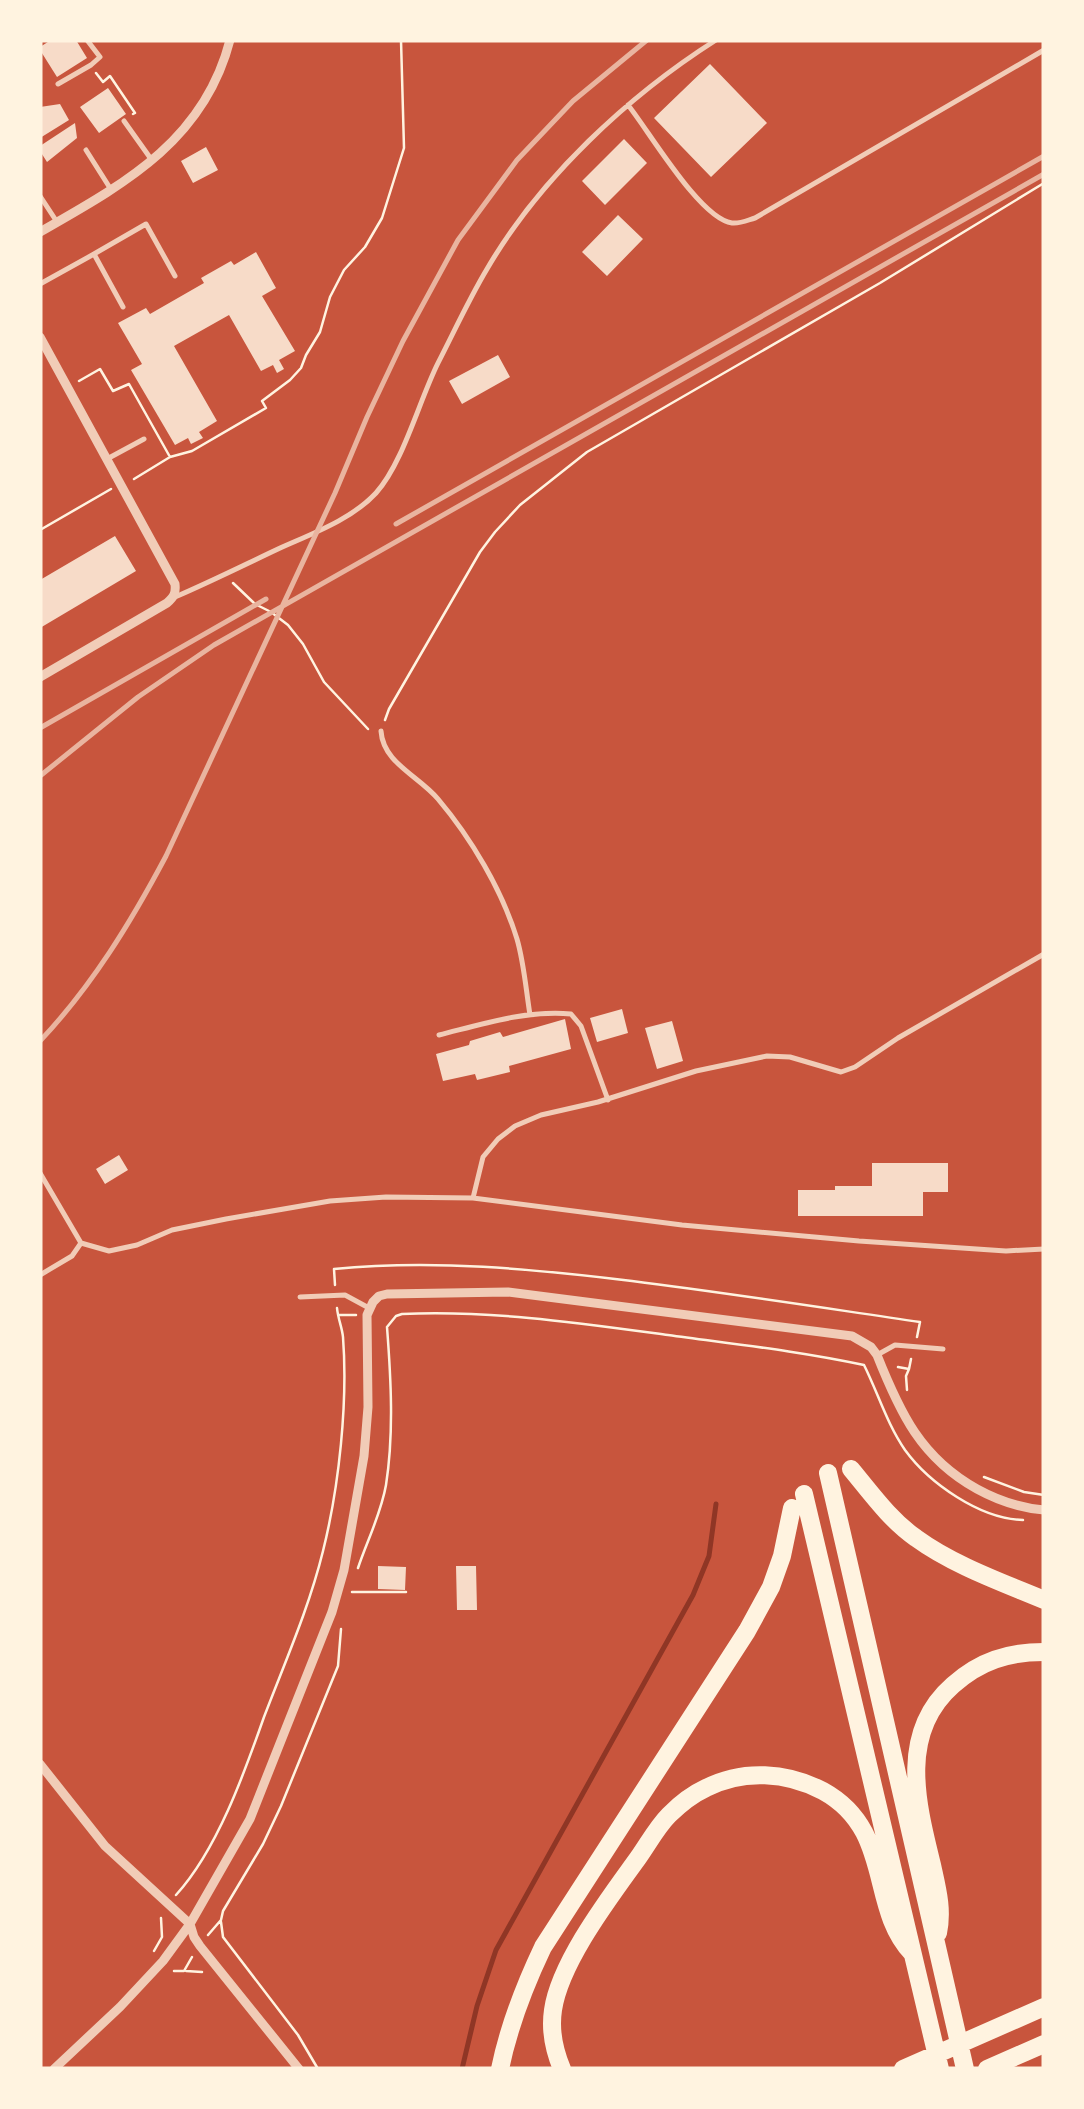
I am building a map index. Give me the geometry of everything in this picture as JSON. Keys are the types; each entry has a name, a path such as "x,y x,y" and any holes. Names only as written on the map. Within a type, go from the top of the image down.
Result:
{"highway":[{"path":"851,1469 914,1537 945,1556 1044,1600"},
{"path":"828,1473 965,2069"},
{"path":"500,2069 519,1998 543,1947 747,1632 771,1587 798,1501 940,2069"},
{"path":"936,1943 941,1904 918,1808 916,1783 922,1729 946,1691 980,1666 1007,1654 1044,1652"},
{"path":"562,2069 552,2034 554,2008 563,1978 580,1946 666,1818 689,1798 723,1781 758,1774 778,1776 823,1791 838,1802 867,1838 894,1928 912,1953"},
{"path":"903,2069 1044,2007"},
{"path":"987,2069 1044,2044"}],"street":[{"path":"40,232 112,191 182,134 217,80 230,40"},
{"path":"40,337 176,591 172,599 40,676"},
{"path":"54,2069 153,1973 190,1924 250,1819 336,1598 364,1456 368,1391 366,1324 369,1308 379,1296 508,1292 852,1336 877,1355 901,1412 935,1459 986,1494 1024,1508 1044,1510"},
{"path":"40,1764 105,1846 190,1924 200,1946 299,2069"}],"lane":[{"path":"58,84 100,57 87,40"},
{"path":"172,599 339,520 376,493 391,472 435,368 488,267 525,214 576,154 628,105 716,40"},
{"path":"628,105 698,200 718,217 737,224 756,218 1044,50"},
{"path":"124,121 152,162"},
{"path":"86,150 112,191"},
{"path":"40,196 57,222"},
{"path":"40,284 146,224 175,276"},
{"path":"94,254 123,307"},
{"path":"107,459 144,440"},
{"path":"381,731 382,744 392,759 438,798 502,898 518,943 530,1014"},
{"path":"474,1198 483,1157 515,1126 696,1071 767,1056 790,1056 841,1072 1044,954"},
{"path":"439,1035 512,1016 572,1014 581,1026 608,1100"},
{"path":"40,1173 81,1243 109,1251 138,1245 172,1230 330,1201 386,1197 474,1198 702,1227 1006,1251 1044,1249"},
{"path":"40,1276 72,1256 81,1243"},
{"path":"300,1297 345,1295 369,1308"},
{"path":"877,1355 895,1344 943,1348"}],"path":[{"path":"128,483 266,408 262,401 301,368 344,270 382,218 404,148 401,40"},
{"path":"90,65 103,82 110,76 135,113 124,121"},
{"path":"381,731 388,708 480,552 520,505 554,476 587,452 1044,183"},
{"path":"73,384 100,369 114,391 129,384 170,457"},
{"path":"40,530 112,488"},
{"path":"224,575 255,604 288,625 324,682 381,739"},
{"path":"335,1280 334,1269 393,1264 555,1272 920,1322 918,1333"},
{"path":"186,1883 235,1792 304,1615 323,1552 336,1475 344,1387 343,1334 336,1306"},
{"path":"337,1315 352,1315"},
{"path":"382,1316 494,1315 549,1320 819,1355 864,1365 898,1438 931,1477 978,1509 1012,1520 1030,1521"},
{"path":"355,1578 385,1488 389,1452 388,1327 396,1316"},
{"path":"910,1398 906,1376 912,1356"},
{"path":"898,1367 909,1370"},
{"path":"984,1477 1044,1495"},
{"path":"351,1592 406,1592"},
{"path":"318,2069 298,2035 223,1938 221,1920 264,1844 338,1666 342,1624"},
{"path":"156,1954 153,1950 162,1937 161,1914"},
{"path":"212,1930 221,1920"},
{"path":"172,1969 184,1971 188,1963"}],"building":[{"path":"51,40 76,40 87,58 57,77 40,50"},
{"path":"710,64 767,123 711,177 654,118"},
{"path":"108,88 126,114 99,133 80,107"},
{"path":"60,104 69,120 40,138 40,107"},
{"path":"75,123 77,138 47,162 40,146"},
{"path":"624,139 647,163 605,205 582,181"},
{"path":"206,147 218,170 193,183 181,161"},
{"path":"618,215 643,239 607,276 582,252"},
{"path":"256,252 276,288 262,296 295,351 279,360 284,369 277,373 273,365 261,371 229,315 174,346 217,421 199,432 203,438 191,444 188,438 175,445 131,370 142,364 118,323 146,308 150,314 204,283 201,278"},
{"path":"498,355 510,377 462,404 449,381"},
{"path":"115,536 136,571 40,628 40,580"},
{"path":"622,1009 628,1033 597,1042 590,1018"},
{"path":"565,1019 571,1049 509,1066 510,1072 477,1080 475,1074 443,1081 436,1054 500,1032 503,1037"},
{"path":"672,1021 683,1061 657,1069 645,1028"},
{"path":"119,1155 128,1170 105,1184 96,1169"},
{"path":"872,1163 948,1163 948,1192 923,1192 923,1216 798,1216 798,1190 872,1186"},
{"path":"378,1566 406,1567 405,1590 378,1589"},
{"path":"456,1566 476,1566 477,1610 457,1610"}],"waterway":[{"path":"462,2069 496,1950 693,1595 709,1556 716,1504"}],"railway":[{"path":"40,1041 109,953 166,856 403,341 458,240 517,160 573,101 647,40"},
{"path":"396,524 1044,156"},
{"path":"40,776 138,697 214,645 1044,174"},
{"path":"40,728 266,599"}]}
